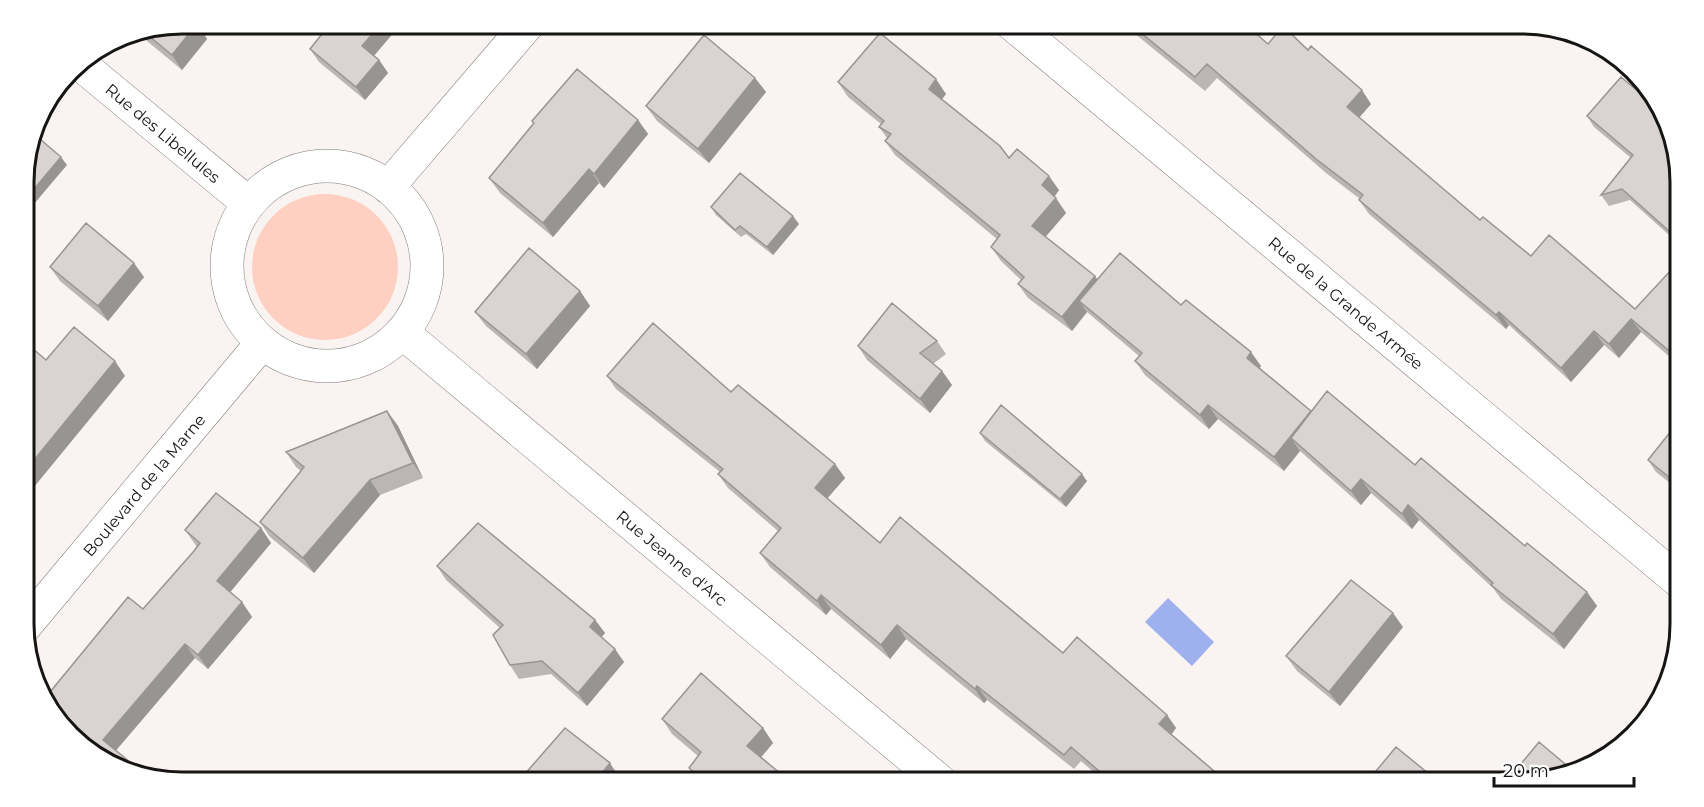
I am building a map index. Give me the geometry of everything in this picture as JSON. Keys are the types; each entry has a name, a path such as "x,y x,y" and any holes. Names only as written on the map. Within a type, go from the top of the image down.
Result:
{"street":[{"name":"Rue de la Grande Armée","path":"1024,34 1670,574"},
{"path":"388,187 519,35"},
{"name":"Rue des Libellules","path":"87,70 248,204"},
{"path":"331,165 362,172 388,187 411,210 425,240 428,273 421,305 403,333 379,353 350,365 319,367 288,360 262,344 241,320 229,292 227,272 226,261 233,231 248,204 271,183 300,170 331,165"},
{"name":"Rue Jeanne d'Arc","path":"403,333 929,772"},
{"name":"Boulevard de la Marne","path":"34,615 262,344"}],"shaded area":[{"path":"325,194 353,200 377,215 392,239 398,267 392,295 377,319 353,334 325,340 297,334 273,319 258,295 252,267 258,239 273,215 297,200"}],"water":[{"path":"1168,598 1214,642 1192,666 1145,622"}],"building":[{"path":"879,34 882,34 936,79 929,89 1000,146 1009,158 1017,149 1049,176 1042,185 1056,198 1032,226 1095,276 1062,317 1018,284 1024,277 991,247 1000,235 885,141 891,134 879,127 884,121 838,82"},
{"path":"1143,34 1257,34 1268,44 1276,34 1292,34 1308,50 1311,46 1362,90 1347,107 1480,220 1483,217 1531,256 1549,235 1635,309 1670,271 1670,352 1631,319 1609,344 1594,331 1561,368 1499,312 1496,315 1359,200 1363,195 1316,159 1207,64 1195,77"},
{"path":"188,35 172,55 151,38"},
{"path":"321,35 372,35 362,46 379,60 356,87 310,49"},
{"path":"704,35 755,78 698,149 646,106"},
{"path":"577,69 638,120 594,174 589,169 543,223 489,178 534,123 532,121"},
{"path":"1621,77 1639,93 1650,108 1664,144 1670,182 1670,232 1622,189 1601,195 1633,155 1587,116"},
{"path":"41,140 61,157 35,188 36,163"},
{"path":"740,173 793,216 767,247 740,226 735,230 711,207"},
{"path":"86,223 134,263 98,306 50,267"},
{"path":"529,248 580,291 526,354 475,312"},
{"path":"1120,253 1181,305 1186,300 1251,352 1247,358 1311,411 1274,457 1208,405 1200,415 1135,361 1142,353 1079,301"},
{"path":"892,303 937,341 920,353 942,371 920,399 858,346"},
{"path":"653,323 731,392 738,385 835,464 815,488 880,543 900,517 1063,653 1077,637 1167,715 1159,724 1215,772 1100,772 1071,747 1064,755 977,686 975,689 897,625 881,645 821,595 817,601 760,553 781,528 718,474 723,469 607,376"},
{"path":"74,327 115,361 34,460 35,350 46,360"},
{"path":"1327,391 1415,465 1421,458 1525,546 1527,543 1587,592 1553,634 1491,585 1493,583 1408,505 1402,514 1361,479 1351,491 1291,438"},
{"path":"1001,405 1082,474 1060,499 980,433"},
{"path":"387,411 413,463 370,480 303,558 260,522 304,467 286,452"},
{"path":"1670,432 1670,478 1648,460"},
{"path":"216,493 261,528 217,581 242,602 198,655 185,644 103,740 132,764 108,753 92,742 65,715 51,691 128,597 143,609 194,551 200,543 185,530"},
{"path":"478,523 595,620 590,627 615,649 578,693 542,661 510,665 493,635 503,625 437,566"},
{"path":"1351,580 1393,613 1329,692 1286,656"},
{"path":"701,673 763,728 747,746 779,772 694,772 689,768 701,752 662,719"},
{"path":"565,728 610,763 603,772 527,772"},
{"path":"1539,742 1567,766 1551,770 1514,772"},
{"path":"1396,747 1427,772 1375,772"}]}
